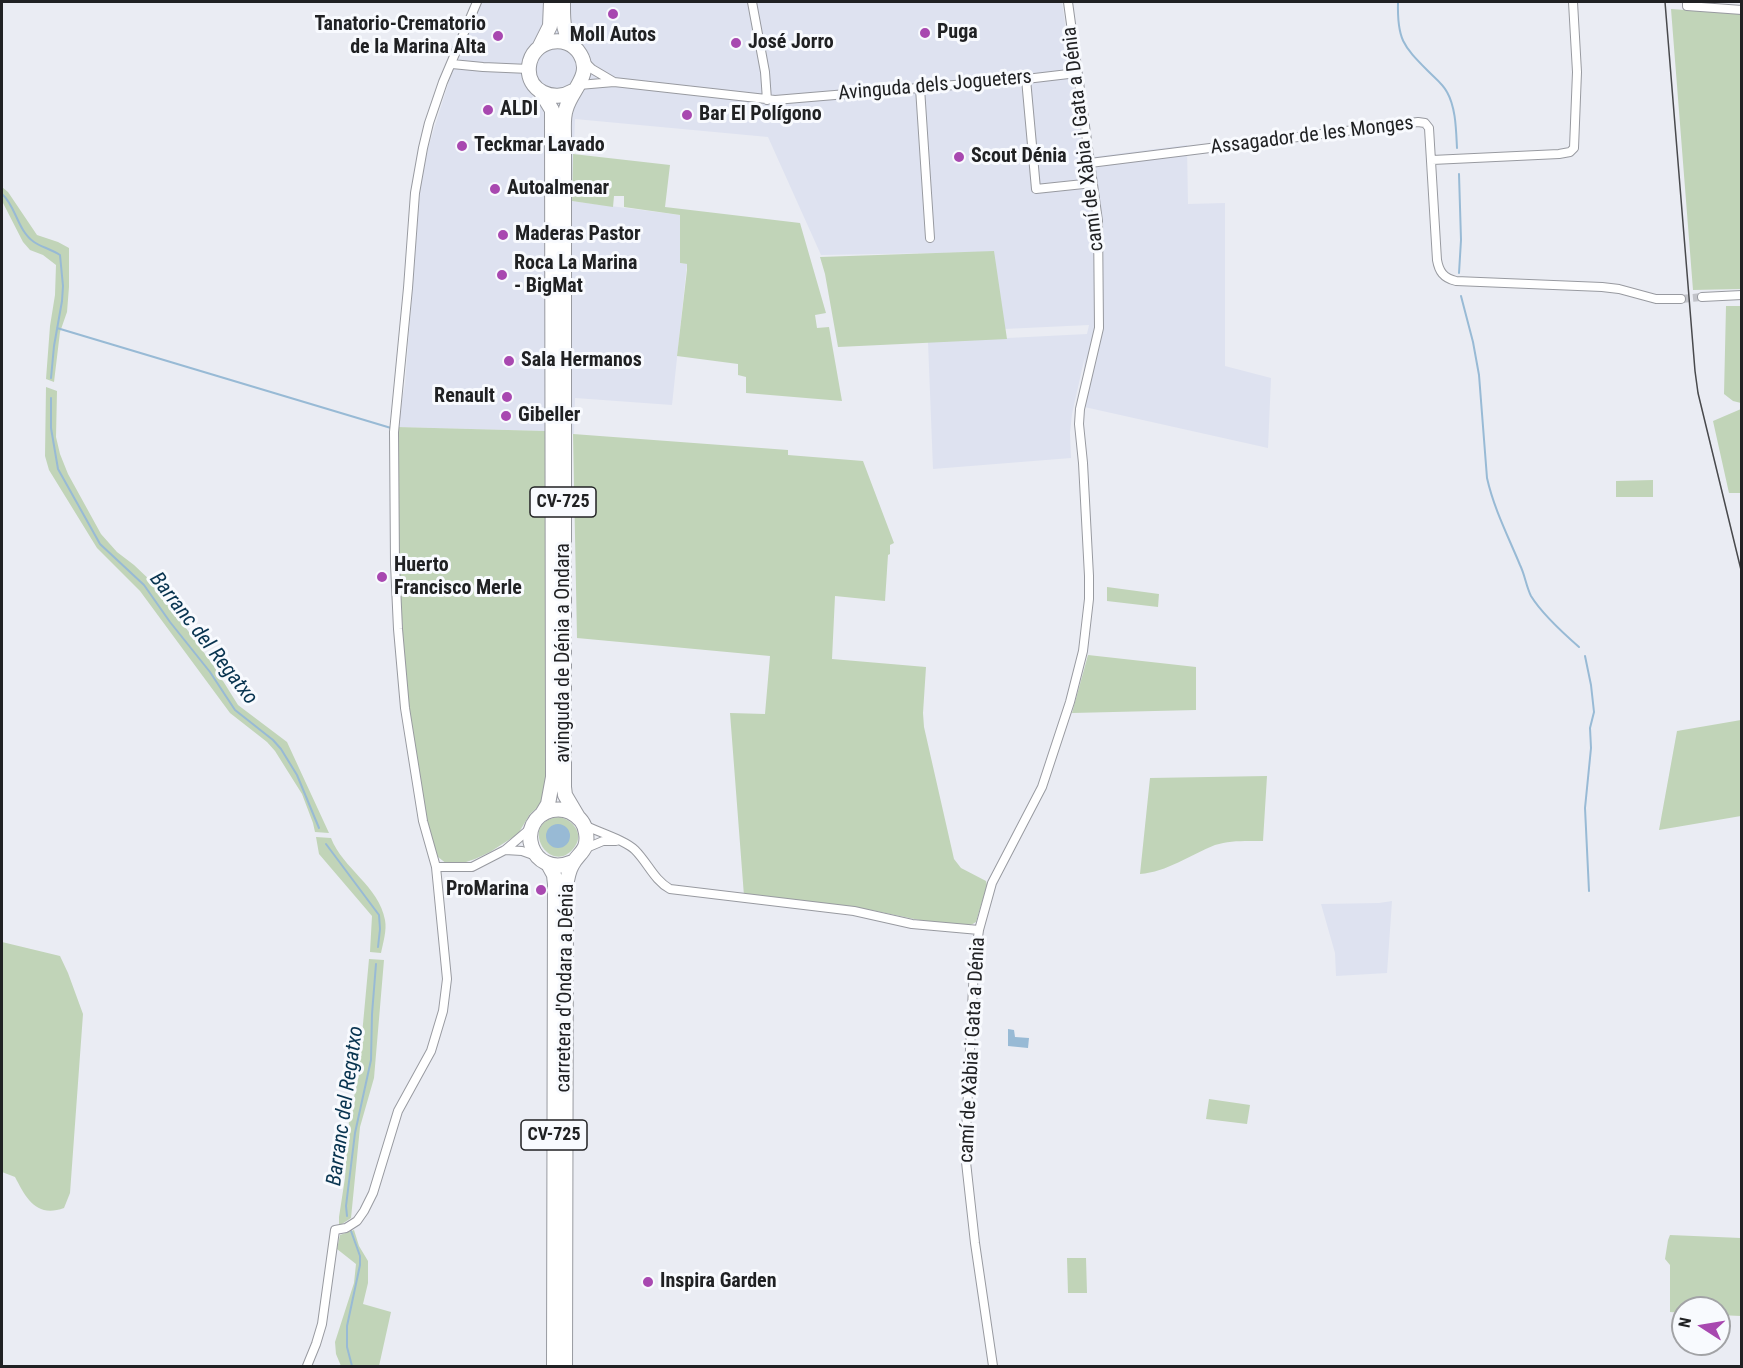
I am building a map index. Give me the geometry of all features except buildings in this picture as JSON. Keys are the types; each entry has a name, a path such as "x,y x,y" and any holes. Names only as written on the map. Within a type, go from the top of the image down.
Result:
{"main road":[{"path":"529,69 531,58 540,46 549,26 551,2"},
{"path":"563,2 563,25 579,54"},
{"path":"540,46 558,41 567,43 579,54"},
{"name":"CV-725","path":"576,88 584,73 579,54"},
{"name":"CV-725","path":"529,69 533,83 541,92"},
{"path":"541,92 554,97 576,88"},
{"name":"avinguda de Dénia a Ondara","path":"576,88 565,113 564,136 564,786 565,795 581,821"},
{"name":"avinguda de Dénia a Ondara","path":"541,92 552,110 553,767 552,789 548,804 542,814"},
{"path":"542,814 564,810 581,821"},
{"name":"CV-725","path":"542,814 532,827 530,842 542,860"},
{"name":"CV-725","path":"573,862 584,849 586,841 581,821"},
{"path":"542,860 565,866 573,862"},
{"name":"carretera d'Ondara a Dénia","path":"542,860 554,875 555,884 554,1366"},
{"name":"carretera d'Ondara a Dénia","path":"565,1366 566,892 568,875 573,862"}],"street":[{"path":"307,1366 322,1324 335,1230 354,1224 367,1205 382,1166 398,1112 431,1051 443,1011 447,980 436,867 423,821 405,708 395,575 394,432 415,193 429,123 443,82 477,2"},
{"path":"752,2 765,72 767,100"},
{"name":"camí de Xàbia i Gata a Dénia","path":"993,1366 975,1243 965,1153 974,976 979,930 992,883 1042,787 1071,702 1083,651 1089,599 1085,485 1079,424 1080,409 1099,328 1098,231 1068,2"},
{"path":"1432,160 1559,154 1570,152 1574,148 1576,72 1573,2"},
{"path":"1687,4 1742,10"},
{"name":"Avinguda dels Jogueters","path":"579,54 592,69 614,82"},
{"path":"452,64 483,68 529,69"},
{"name":"Avinguda dels Jogueters","path":"576,88 614,82 767,100 1077,73"},
{"path":"1026,79 1036,189 1093,183"},
{"path":"920,87 930,238"},
{"name":"Assagador de les Monges","path":"1090,163 1418,122 1425,123 1430,128 1437,260 1441,274 1456,281 1602,286 1656,299 1681,299"},
{"path":"1702,297 1742,296"},
{"path":"581,821 604,835 623,841 635,849 657,880 670,889 854,911 912,924 979,930"},
{"path":"436,867 472,867 505,850 532,827"},
{"path":"584,849 603,841 623,841"},
{"path":"505,850 522,851 542,860"}],"shaded area":[{"path":"475,2 1062,2 1084,158 1187,145 1188,204 1225,203 1225,366 1271,378 1268,448 1080,406 1085,356 1072,414 1071,458 933,469 928,342 1087,334 1089,325 1004,329 993,252 821,255 768,137 575,119 572,201 680,215 680,263 687,264 672,405 575,398 574,434 545,431 397,427 405,384 420,189 428,148 454,65 470,31"},
{"path":"1392,901 1387,973 1336,976 1335,953 1321,904"}],"green space":[{"path":"1671,9 1741,14 1741,289 1693,290"},
{"path":"573,154 670,165 665,207 800,223 826,313 815,315 817,328 829,327 842,401 746,393 746,377 738,375 738,364 677,356 687,270 687,264 680,263 680,215 624,207 624,196 614,196 613,207 572,201"},
{"path":"2,187 8,192 37,235 69,248 67,312 60,332 54,382 46,379 56,265 43,255 30,250 23,242 2,201"},
{"path":"994,251 1007,339 838,347 820,257"},
{"path":"1726,306 1741,306 1741,403 1733,401 1724,394"},
{"path":"46,387 57,391 56,437 60,454 68,474 101,534 117,552 153,583 213,665 238,705 287,742 329,833 315,832 302,794 275,751 230,713 140,591 97,548 49,470 45,456"},
{"path":"1741,409 1741,493 1729,493 1713,421"},
{"path":"397,427 545,431 547,783 544,798 530,814 518,834 490,852 463,863 447,864 438,857 427,825 408,708 398,561"},
{"path":"573,434 788,450 788,455 863,461 894,543 890,545 888,555 885,601 835,596 832,659 926,667 924,727 954,859 961,868 986,881 987,885 976,922 966,926 954,926 854,907 744,896 730,713 765,714 770,656 577,638"},
{"path":"1653,480 1653,497 1616,497 1616,481"},
{"path":"1107,587 1159,594 1158,607 1107,601"},
{"path":"1088,655 1196,667 1196,710 1072,713"},
{"path":"1741,720 1741,816 1659,830 1677,731"},
{"path":"1267,776 1263,841 1221,843 1169,867 1140,874 1150,778"},
{"path":"560,817 574,825 578,839 573,849 564,856 555,856 541,845 539,836 541,827 547,820"},
{"path":"316,837 331,838 344,859 376,897 385,920 385,936 381,953 370,952 372,916 319,854"},
{"path":"2,942 60,956 83,1014 70,1193 64,1208 46,1210 39,1208 28,1199 15,1177 2,1172"},
{"path":"369,959 384,960 374,1078 360,1127 351,1218 339,1226 349,1121 358,1078"},
{"path":"1209,1099 1250,1105 1247,1124 1206,1119"},
{"path":"354,1230 359,1246 368,1261 368,1283 363,1304 391,1312 379,1366 341,1366 336,1354 335,1342 354,1283 356,1264 337,1249 340,1235"},
{"path":"1670,1235 1741,1238 1741,1316 1731,1316 1731,1296 1671,1296 1670,1312 1670,1265 1665,1259"},
{"path":"1067,1258 1086,1258 1087,1293 1068,1293"}],"water":[{"path":"558,824 567,827 570,836 567,845 558,848 549,845 546,836 549,827"},
{"path":"1008,1029 1014,1030 1015,1037 1029,1038 1028,1048 1008,1046"}],"waterway":[{"path":"1398,2 1400,34 1403,41 1413,55 1443,86 1450,98 1455,119 1457,148"},
{"path":"1459,174 1461,240 1459,273"},
{"path":"2,194 11,205 28,237 60,255 62,301 51,378"},
{"path":"1461,296 1479,375 1487,478 1493,501 1531,596 1547,616 1579,647"},
{"path":"57,328 391,428"},
{"name":"Barranc del Regatxo","path":"51,398 51,428 58,469 100,544 144,585 210,672 235,710 281,749 297,775 319,828"},
{"path":"1585,656 1594,712 1590,728 1591,748 1585,808 1589,891"},
{"name":"Barranc del Regatxo","path":"326,844 379,915 378,947"},
{"name":"Barranc del Regatxo","path":"347,1216 346,1206 355,1133 371,1060 376,964"},
{"name":"Barranc del Regatxo","path":"351,1231 360,1256 347,1326 347,1347 352,1366"}],"tunnel":[{"path":"1681,299 1702,297"}],"tram line":[{"path":"1665,2 1695,371 1698,393 1742,574"}],"place":[{"name":"Moll Autos","path":"613,14"},
{"name":"Puga","path":"925,33"},
{"name":"Tanatorio-Crematorio de la Marina Alta","path":"498,36"},
{"name":"José Jorro","path":"736,43"},
{"name":"ALDI","path":"488,110"},
{"name":"Bar El Polígono","path":"687,115"},
{"name":"Teckmar Lavado","path":"462,146"},
{"name":"Scout Dénia","path":"959,157"},
{"name":"Autoalmenar","path":"495,189"},
{"name":"Maderas Pastor","path":"503,235"},
{"name":"Roca La Marina - BigMat","path":"502,275"},
{"name":"Sala Hermanos","path":"509,361"},
{"name":"Renault","path":"507,397"},
{"name":"Gibeller","path":"506,416"},
{"name":"Huerto Francisco Merle","path":"382,577"},
{"name":"ProMarina","path":"541,890"},
{"name":"Inspira Garden","path":"648,1282"}]}
